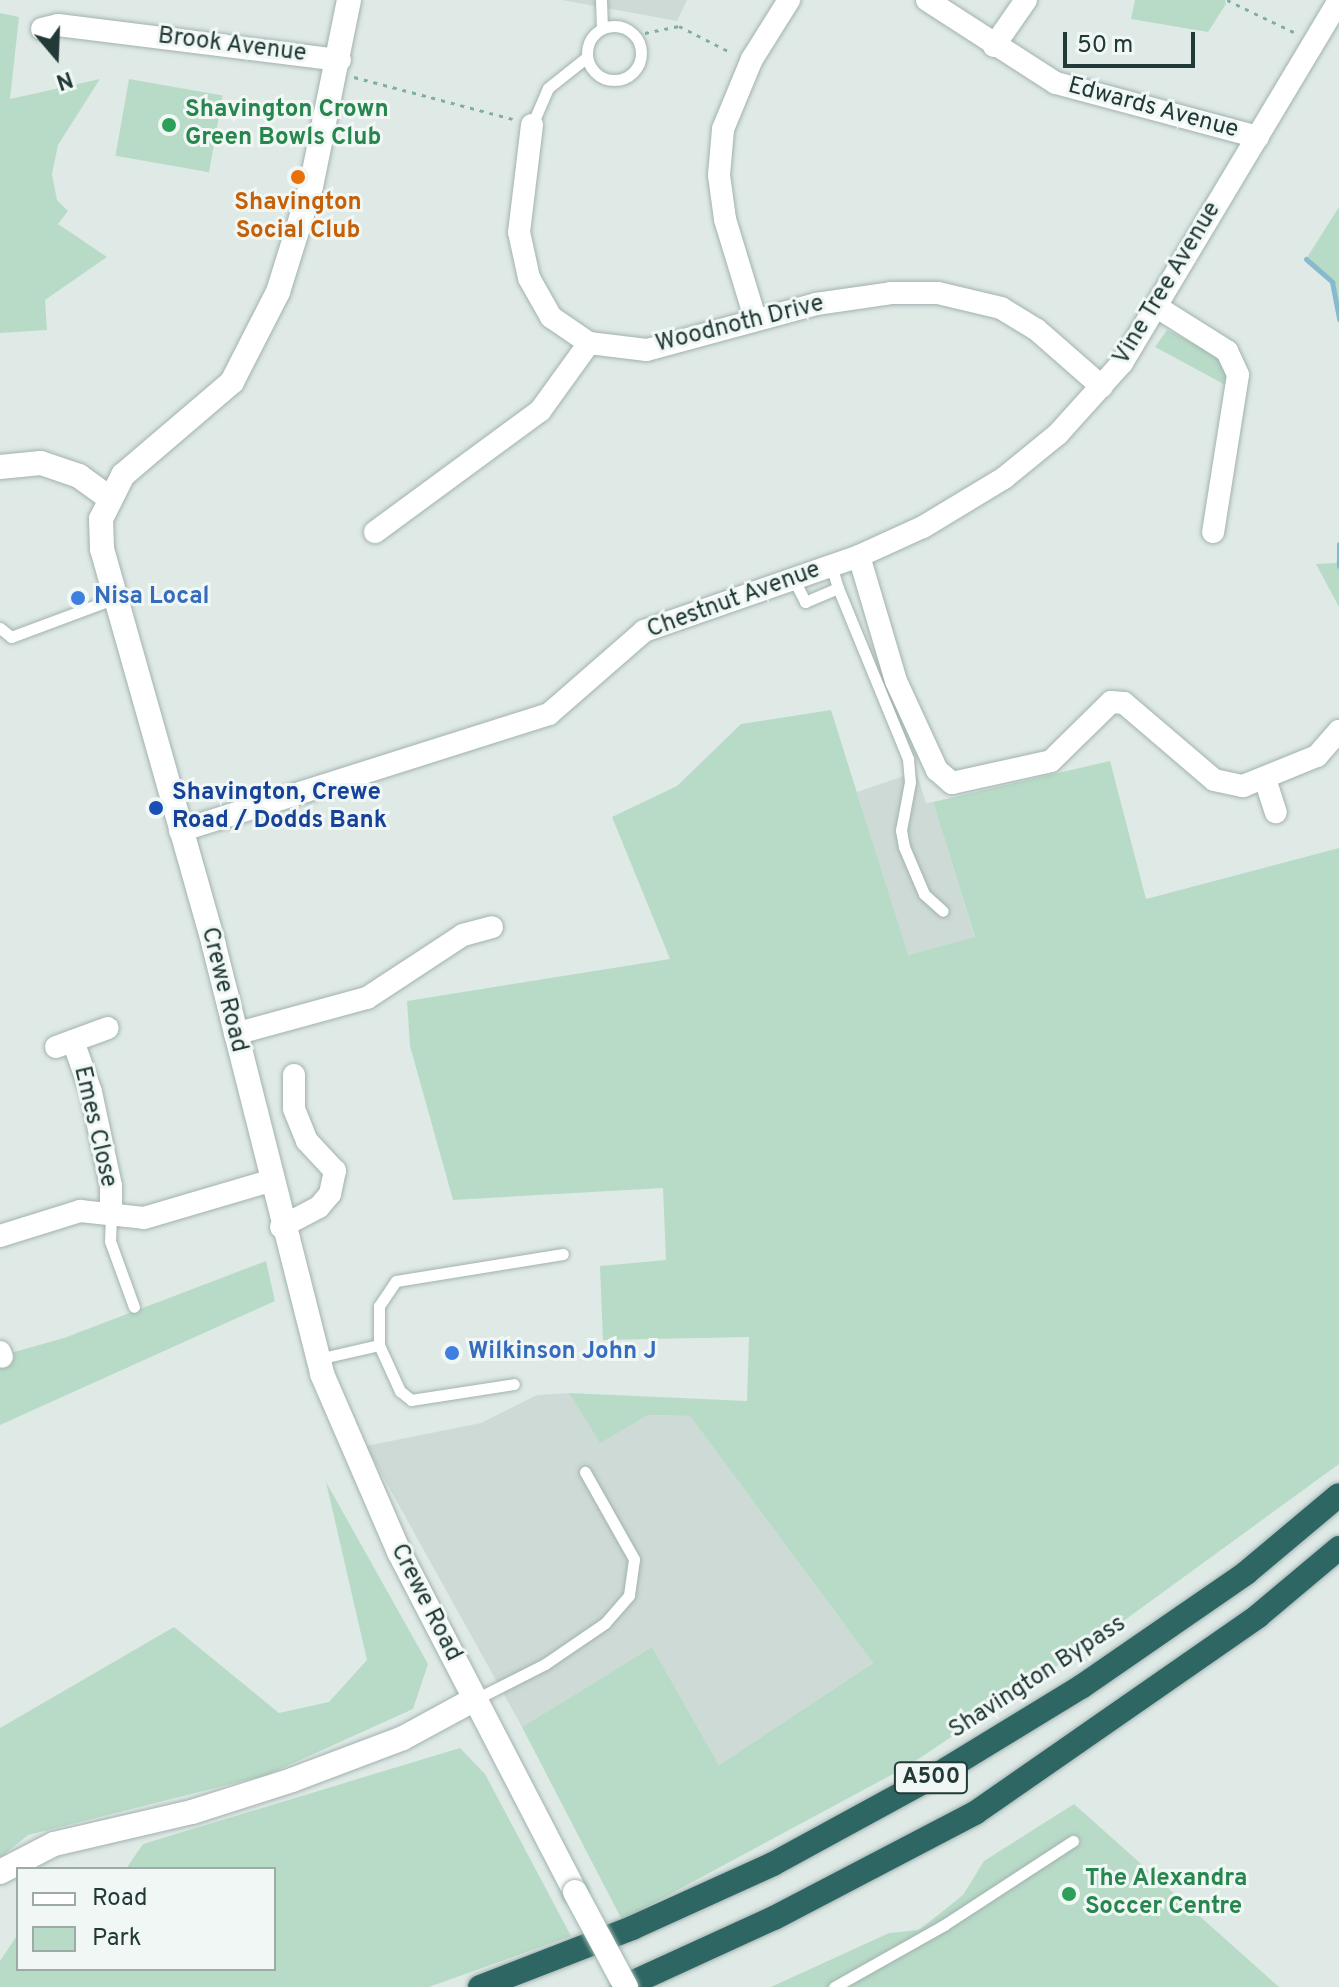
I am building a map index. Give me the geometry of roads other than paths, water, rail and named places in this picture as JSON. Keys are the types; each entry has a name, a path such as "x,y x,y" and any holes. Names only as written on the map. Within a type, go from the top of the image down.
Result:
{"highway":[{"name":"Shavington Bypass","path":"480,1987 632,1928 759,1871 940,1773 1081,1687 1234,1582 1339,1495"},
{"name":"A500","path":"624,1987 774,1918 975,1813 1258,1616 1339,1548"}],"main road":[{"name":"Crewe Road","path":"349,0 339,66 311,186 278,292 232,382 123,475 108,497 101,519 102,549 235,1034 281,1227 317,1359 378,1509 473,1700 624,1987"},
{"path":"0,467 41,463 79,476 108,497"},
{"path":"0,1872 54,1844 192,1812 292,1780 403,1738 473,1700"}],"street":[{"path":"755,318 725,219 719,175 723,129 752,59 789,0"},
{"name":"Edwards Avenue","path":"927,0 994,46 1056,83 1258,137"},
{"path":"994,46 1026,0"},
{"name":"Vine Tree Avenue","path":"898,539 1004,478 1058,434 1102,387 1157,307 1339,0"},
{"name":"Brook Avenue","path":"42,29 58,25 125,23 339,66"},
{"path":"375,532 540,411 589,343 551,317 529,278 519,232 532,125"},
{"name":"Woodnoth Drive","path":"589,343 647,350 755,318 831,301 938,293 1001,308 1037,330 1102,387"},
{"path":"1157,307 1227,351 1238,375 1213,532"},
{"name":"Chestnut Avenue","path":"180,831 549,714 644,631 859,556 898,539"},
{"path":"859,556 896,681 937,770 952,783 1051,761 1111,702 1124,703 1214,780 1243,786 1317,756 1339,731"},
{"path":"1265,779 1276,812"},
{"path":"235,1034 367,998 463,935 492,927"},
{"name":"Emes Close","path":"108,1028 64,1044 91,1092 111,1186 111,1214"},
{"path":"281,1227 319,1207 330,1194 335,1171 307,1141 294,1108 294,1075"},
{"path":"0,1236 80,1211 144,1218 270,1181"}],"lane":[{"path":"601,0 602,28"},
{"path":"532,125 548,88 587,57 593,35 602,28 620,26 635,35 641,61 630,76 603,78 587,57"},
{"path":"831,565 908,759 910,782 901,830 904,847 924,894 943,911"},
{"path":"793,578 805,602 838,588"},
{"path":"0,628 11,637 116,598"},
{"path":"111,1214 110,1241 134,1307"},
{"path":"514,1384 411,1400 400,1391 379,1345 379,1306 396,1281 413,1274 563,1254"},
{"path":"317,1359 379,1345"},
{"path":"473,1700 605,1623 629,1595 634,1559 585,1472"},
{"path":"834,1987 944,1925 1073,1841"}],"waterway":[{"path":"1306,259 1332,282 1339,319"},
{"path":"1339,544 1339,566"}],"place":[{"name":"Shavington Crown Green Bowls Club","path":"169,125"},
{"name":"Shavington Social Club","path":"298,177"},
{"name":"Nisa Local","path":"78,598"},
{"name":"Shavington, Crewe Road / Dodds Bank","path":"156,808"},
{"name":"Wilkinson John J","path":"452,1353"},
{"name":"The Alexandra Soccer Centre","path":"1069,1894"}]}
